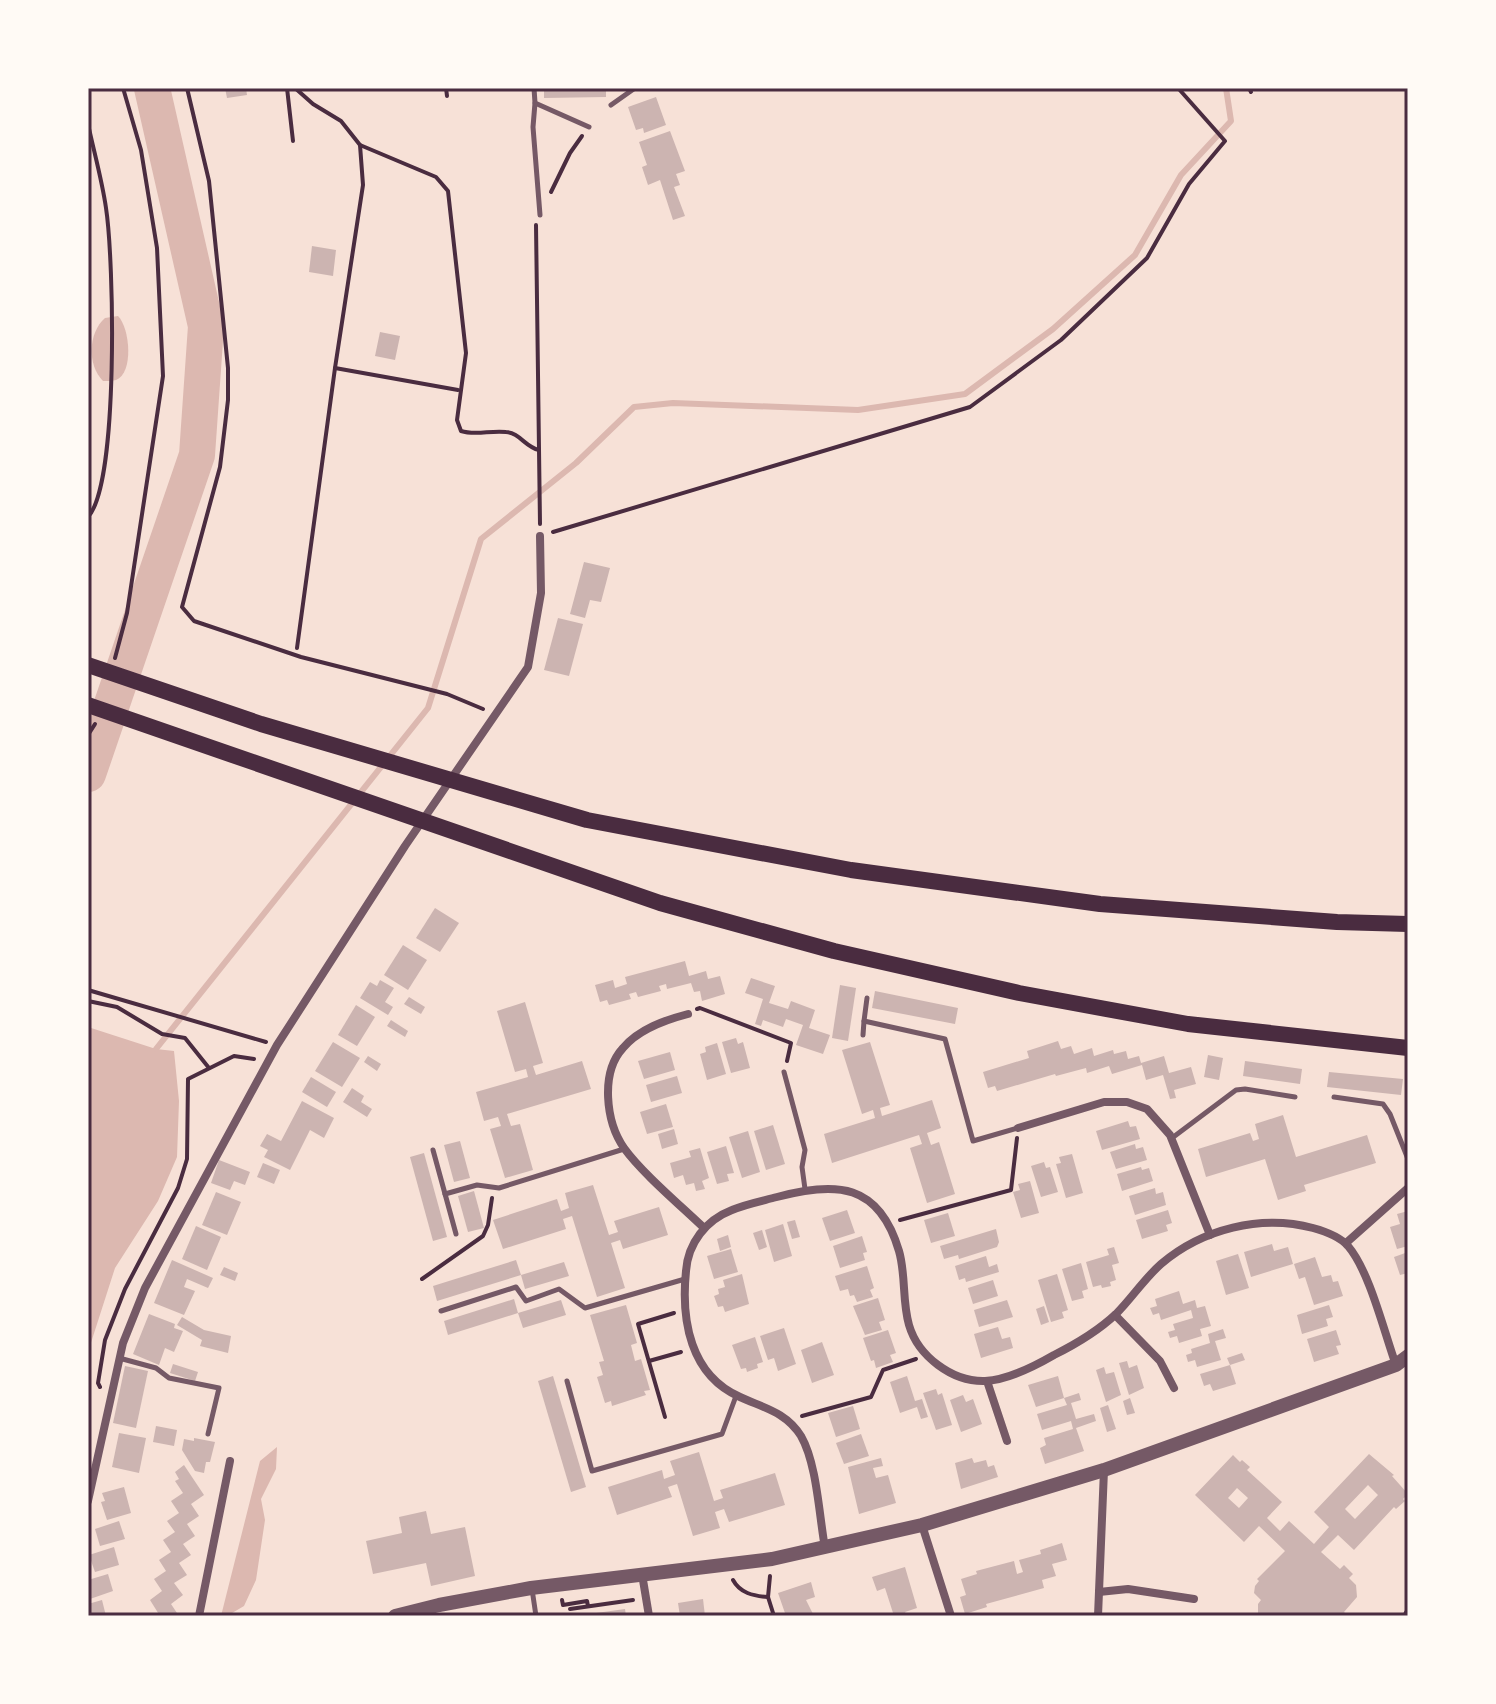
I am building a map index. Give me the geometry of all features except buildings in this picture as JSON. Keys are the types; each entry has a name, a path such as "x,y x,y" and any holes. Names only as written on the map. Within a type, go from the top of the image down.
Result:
{"main road":[{"path":"88,665 261,724 587,820 851,870 1100,904 1337,922 1408,924"},
{"path":"88,705 660,903 834,951 973,983 1188,1024 1408,1048"}],"street":[{"path":"88,1501 119,1358 145,1288 277,1045 405,846 528,667 541,593 540,536"},
{"path":"688,1014 667,1019 638,1034 621,1049 613,1064 608,1092 609,1111 625,1149 704,1228"},
{"path":"1018,1128 1104,1102 1127,1102 1147,1109 1171,1139 1210,1235"},
{"path":"395,1616 440,1610 531,1588 772,1559 825,1548 922,1525 1104,1470 1404,1363 1359,1263 1346,1243 1321,1230 1298,1224 1269,1222 1244,1225 1210,1235 1180,1249 1115,1315 1079,1342 1045,1360 987,1381 966,1379 951,1373 926,1355 916,1342 908,1324 900,1253 888,1224 874,1206 859,1195 824,1187 805,1189 735,1208 719,1215 704,1228 687,1260 685,1310 693,1349 709,1375 736,1396 777,1411 788,1420 808,1450 825,1548"},
{"path":"1346,1243 1408,1188"},
{"path":"1115,1315 1160,1361 1174,1388"},
{"path":"987,1381 1007,1441"},
{"path":"199,1616 230,1461"},
{"path":"1098,1616 1104,1470"},
{"path":"922,1525 951,1616"},
{"path":"642,1574 649,1616"},
{"path":"1099,1592 1128,1589 1194,1599"}],"lane":[{"path":"534,88 533,127 540,215"},
{"path":"611,105 635,88"},
{"path":"535,103 589,127"},
{"path":"863,1035 867,998"},
{"path":"864,1021 945,1039 973,1141 1018,1128"},
{"path":"784,1072 805,1150 802,1167 805,1189"},
{"path":"1171,1139 1236,1090 1295,1097"},
{"path":"1334,1097 1383,1104 1408,1159"},
{"path":"445,1194 477,1185 499,1188 625,1149"},
{"path":"433,1150 456,1234"},
{"path":"441,1311 516,1287 526,1301 559,1289 585,1308 685,1279"},
{"path":"119,1358 156,1368 169,1378 219,1388 208,1434"},
{"path":"567,1381 592,1471 722,1434 736,1396"},
{"path":"531,1588 536,1616"}],"path":[{"path":"115,658 127,613 163,376 157,248 141,150 123,88"},
{"path":"187,88 209,181 225,328 228,400 220,467 182,607 194,621 301,657 447,694 496,714"},
{"path":"287,88 293,141"},
{"path":"295,88 313,104 341,121 360,145 436,177 448,191 466,353 457,420 461,431 469,434 508,432 518,436 530,448 539,450"},
{"path":"446,88 447,96"},
{"path":"589,127 570,153 536,226 540,536 970,407 1061,340 1147,258 1189,184 1225,141 1178,88"},
{"path":"88,124 106,209 113,317 105,467 95,509 88,517"},
{"path":"297,648 363,185 360,145"},
{"path":"335,368 459,390"},
{"path":"88,735 98,719"},
{"path":"88,990 277,1045"},
{"path":"88,1001 117,1007 162,1034 185,1038 209,1068"},
{"path":"688,1014 700,1008 791,1043 784,1072"},
{"path":"108,1403 98,1383 105,1340 125,1289 178,1188 187,1159 188,1079 234,1056 268,1062"},
{"path":"888,1224 1011,1190 1018,1128"},
{"path":"665,1417 638,1324 685,1310"},
{"path":"649,1361 693,1349"},
{"path":"788,1420 871,1397 883,1370 926,1355"},
{"path":"771,1571 768,1597 774,1616"},
{"path":"732,1577 733,1582 747,1594 768,1597"},
{"path":"562,1597 563,1605 587,1601 588,1606"},
{"path":"570,1609 633,1600"},
{"path":"1404,1616 1408,1609"}],"shaded area":[{"path":"118,316 127,340 126,369 116,380 103,381 94,367 93,340 105,318"},
{"path":"88,1027 156,1049 174,1051 179,1101 177,1157 158,1201 115,1268 88,1352"},
{"path":"277,1447 276,1469 261,1499 265,1520 256,1580 244,1606 221,1616 260,1461"}],"waterway":[{"path":"88,774 197,455 206,326 152,88"},
{"path":"156,1049 428,708 481,539 576,463 634,407 673,403 858,410 965,394 1053,329 1135,255 1181,175 1231,121 1226,88"}]}
